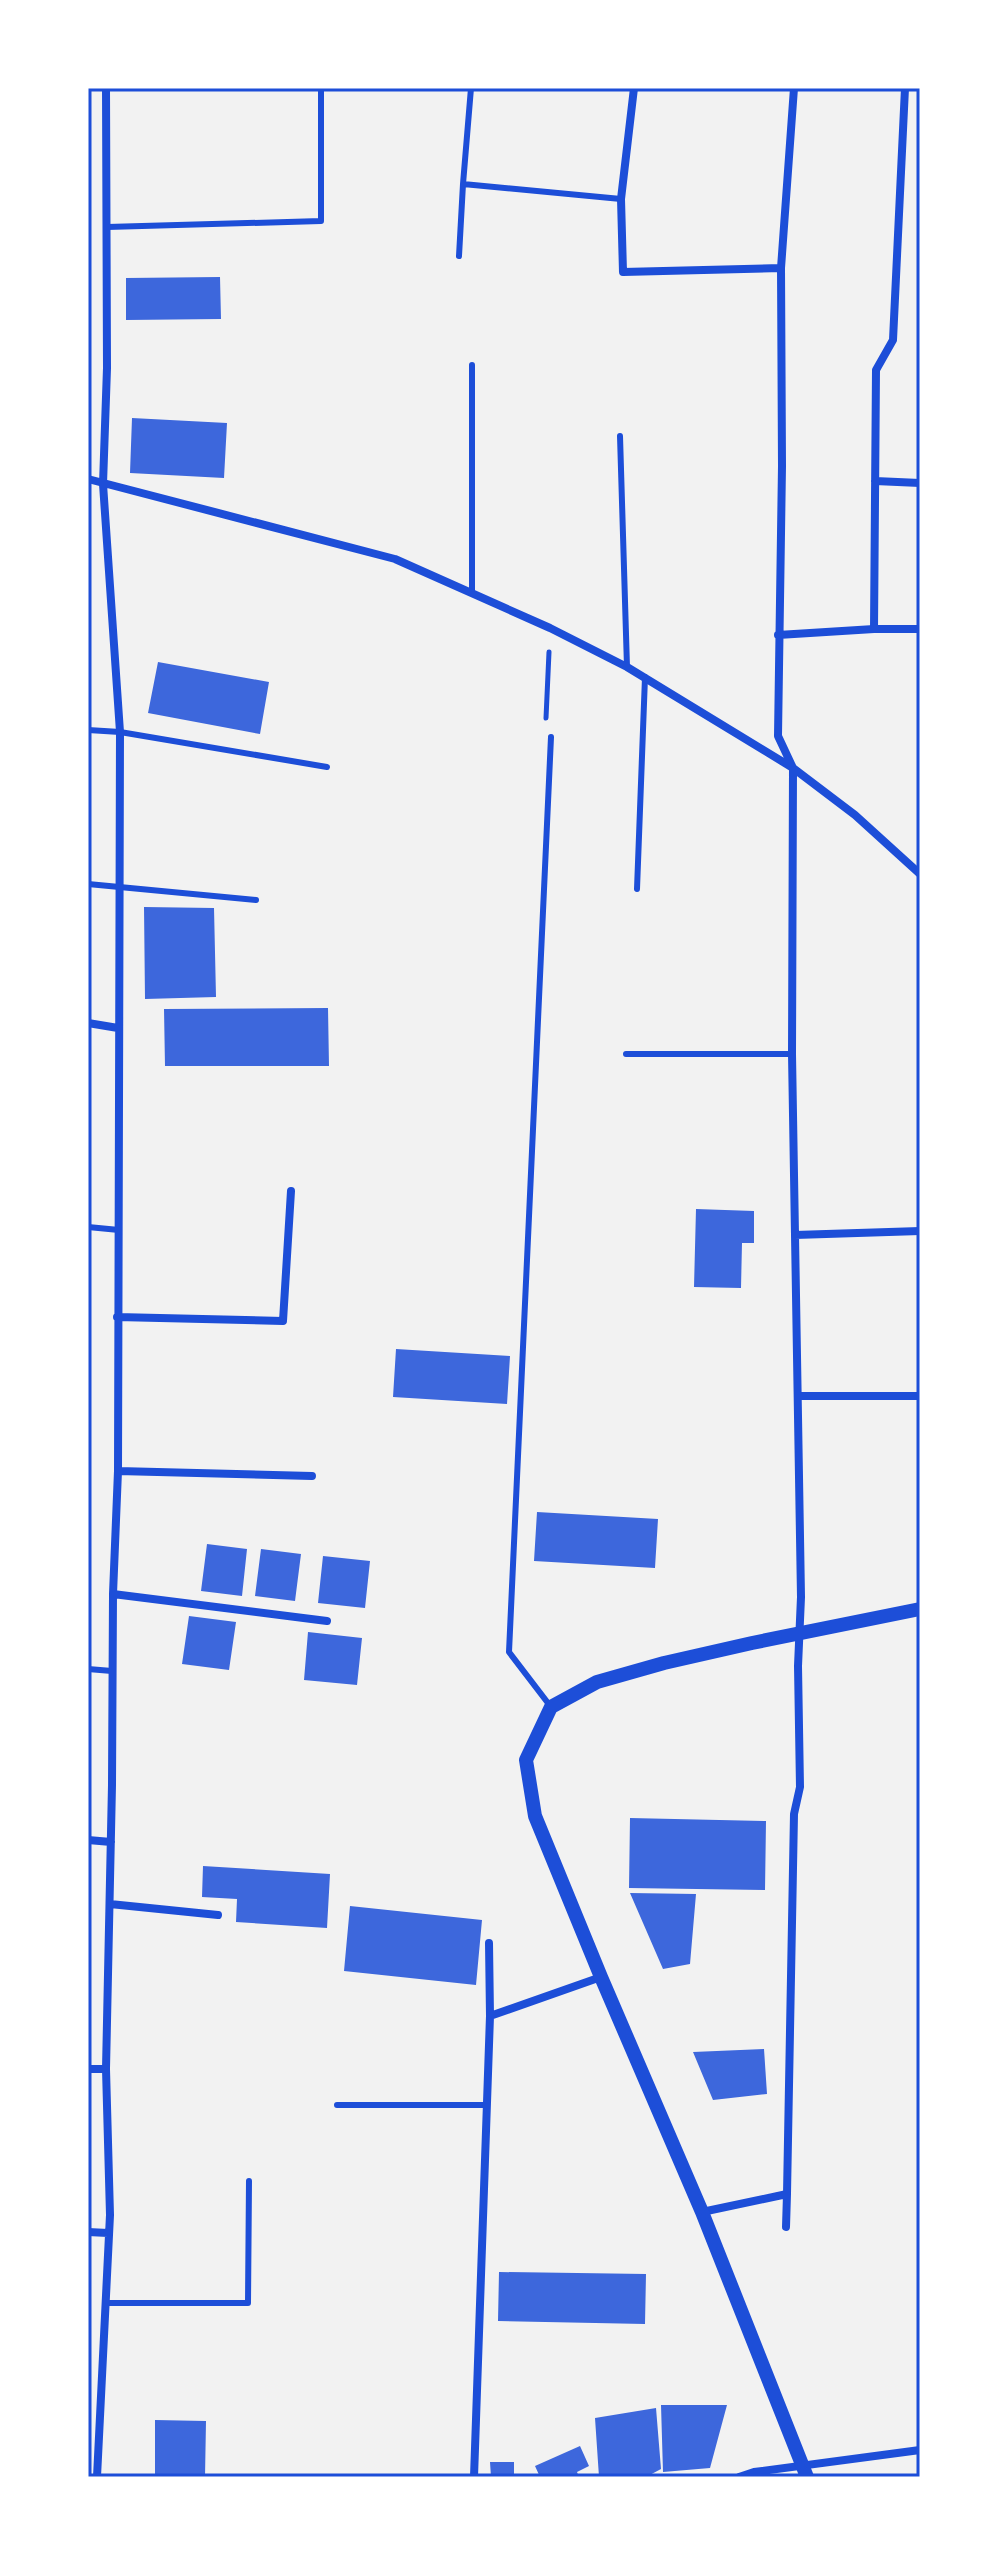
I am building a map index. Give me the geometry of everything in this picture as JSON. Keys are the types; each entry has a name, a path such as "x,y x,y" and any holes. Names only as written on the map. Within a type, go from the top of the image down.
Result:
{"street":[{"path":"97,2477 108,2233 106,2069 113,1594 118,1471 119,1230 120,732 103,484 107,368 106,88"},
{"path":"634,88 621,199 623,272 781,268"},
{"path":"786,2227 794,1814 800,1787 800,1634 792,1054 793,768 778,736 778,635 782,466 781,268 794,88"},
{"path":"874,629 876,370 893,340 905,88"},
{"path":"88,479 395,559 550,628 645,677 793,768 855,815 920,874"},
{"path":"875,481 920,483"},
{"path":"778,635 920,629"},
{"path":"88,1023 118,1028"},
{"path":"117,1317 283,1321 291,1191"},
{"path":"795,1235 920,1231"},
{"path":"798,1396 920,1396"},
{"path":"118,1471 312,1476"},
{"path":"113,1594 327,1621"},
{"path":"805,2472 702,2212 535,1816 526,1760 551,1707 597,1682 664,1663 920,1609"},
{"path":"88,1840 111,1842"},
{"path":"110,1904 218,1915"},
{"path":"474,2477 490,2016 489,1943"},
{"path":"490,2016 601,1977"},
{"path":"88,2069 106,2069"},
{"path":"702,2212 787,2194"},
{"path":"88,2232 108,2233"},
{"path":"739,2477 754,2472 805,2472 920,2450"}],"lane":[{"path":"107,227 321,221 321,88"},
{"path":"459,256 471,88"},
{"path":"463,184 621,199"},
{"path":"472,365 472,593"},
{"path":"620,436 627,667"},
{"path":"637,889 645,677"},
{"path":"88,730 120,732 327,767"},
{"path":"551,737 509,1652 551,1707"},
{"path":"88,884 256,900"},
{"path":"626,1054 792,1054"},
{"path":"88,1227 119,1230"},
{"path":"88,1669 112,1671"},
{"path":"337,2105 487,2105"},
{"path":"105,2303 248,2303 249,2181"}],"path":[{"path":"550,628 546,731 551,737"}],"building":[{"path":"220,277 221,319 126,320 126,278"},
{"path":"132,418 227,423 224,478 130,473"},
{"path":"158,662 269,682 260,734 148,713"},
{"path":"144,907 214,908 216,997 145,999"},
{"path":"328,1008 329,1066 165,1066 164,1009"},
{"path":"696,1209 754,1211 754,1243 742,1243 741,1288 694,1287"},
{"path":"396,1349 510,1356 507,1404 393,1397"},
{"path":"537,1512 658,1519 655,1568 534,1561"},
{"path":"207,1544 247,1549 242,1596 201,1591"},
{"path":"261,1549 301,1554 295,1601 255,1596"},
{"path":"323,1556 370,1561 365,1608 318,1603"},
{"path":"189,1616 236,1622 229,1670 182,1664"},
{"path":"308,1632 362,1638 357,1685 304,1680"},
{"path":"630,1818 766,1821 765,1890 629,1888"},
{"path":"203,1866 330,1874 327,1928 236,1922 237,1899 202,1897"},
{"path":"630,1893 696,1894 690,1964 663,1969"},
{"path":"350,1906 482,1920 476,1985 344,1971"},
{"path":"88,1954 91,1955 91,1989 88,1989"},
{"path":"764,2049 767,2094 713,2100 693,2052"},
{"path":"499,2272 646,2274 645,2324 498,2321"},
{"path":"661,2405 727,2405 710,2468 663,2472"},
{"path":"656,2408 661,2469 646,2477 599,2477 595,2418"},
{"path":"155,2420 206,2421 205,2477 155,2477"},
{"path":"580,2446 589,2466 577,2472 579,2477 540,2477 535,2466"},
{"path":"490,2462 514,2462 514,2477 491,2477"}]}
